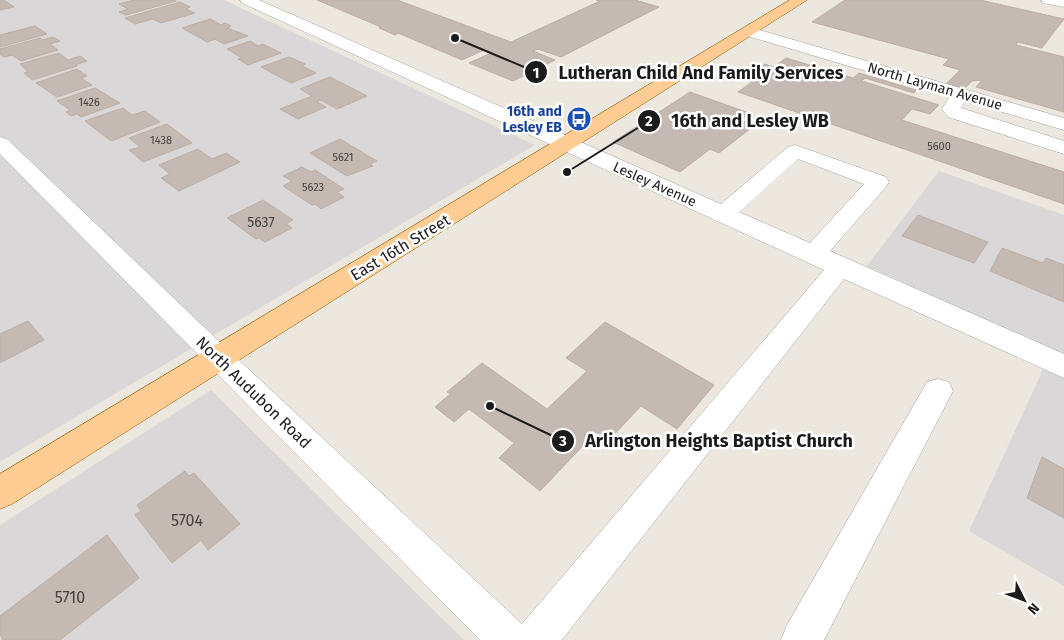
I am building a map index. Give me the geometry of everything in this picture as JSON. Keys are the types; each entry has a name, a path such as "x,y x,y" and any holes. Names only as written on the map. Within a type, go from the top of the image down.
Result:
{"main road":[{"name":"East 16th Street","path":"0,493 800,0"}],"street":[{"name":"Lesley Avenue","path":"247,0 1064,367"},
{"path":"1048,0 1064,4"},
{"name":"North Layman Avenue","path":"749,32 1064,124"},
{"path":"961,94 951,108 955,113 1064,148"},
{"name":"North Audubon Road","path":"0,143 218,358 510,640"},
{"path":"536,640 826,261 878,182 795,151 723,214"},
{"path":"802,640 938,391"}],"shaded area":[{"path":"0,0 224,0 535,145 0,462"},
{"path":"939,171 1064,215 1064,586 969,531 1052,350 867,266"},
{"path":"211,390 464,640 0,640 0,525"}],"building":[{"path":"4,0 14,7 0,10 0,1"},
{"path":"134,0 176,1 126,15 119,12 128,9 119,4"},
{"path":"317,0 397,0 511,42 600,1 596,0 635,0 659,7 561,57 538,49 533,51 555,60 513,81 469,63 491,53 484,50 462,60 398,33 395,35 379,28 381,27"},
{"path":"845,0 980,0 1064,19 1042,48 1018,42 1016,45 1064,57 1064,112 976,87 982,80 972,81 964,89 946,84 960,70 943,65 949,59 812,22"},
{"path":"180,2 190,7 186,9 195,13 161,23 153,19 135,24 125,18"},
{"path":"210,19 221,25 225,23 231,26 227,28 248,36 224,44 215,39 207,42 182,28"},
{"path":"35,26 47,34 0,47 0,35"},
{"path":"53,37 60,41 50,44 58,50 21,61 12,55 4,57 0,54 0,49 40,38 42,40"},
{"path":"250,41 258,46 263,44 281,53 248,65 238,59 242,58 227,49"},
{"path":"59,53 68,60 80,56 87,61 32,80 24,73 28,72 20,64"},
{"path":"289,57 305,64 302,66 316,73 291,83 261,67"},
{"path":"786,58 853,78 859,73 916,90 914,93 865,78 862,81 939,105 930,114 912,109 902,120 1064,172 1064,204 738,92 752,82 743,79 765,64 774,67"},
{"path":"77,69 87,76 81,78 92,85 57,97 36,83"},
{"path":"330,77 367,96 337,109 321,100 317,102 326,107 298,119 280,109 312,96 300,89"},
{"path":"95,88 120,103 81,117 77,114 71,116 66,112 70,110 57,101"},
{"path":"690,92 749,113 740,120 755,125 719,153 710,149 680,172 613,142"},
{"path":"123,108 132,115 145,111 160,122 111,141 85,121"},
{"path":"167,124 192,143 143,162 129,150 140,147 129,138"},
{"path":"340,139 377,161 370,164 373,166 347,176 310,153"},
{"path":"198,149 212,159 226,153 240,162 179,191 161,178 170,174 159,165"},
{"path":"302,167 311,172 315,170 344,189 337,192 344,197 321,209 283,186 292,181 283,176"},
{"path":"263,200 293,220 286,224 292,228 265,242 259,238 256,239 227,218"},
{"path":"918,215 988,242 974,263 902,236"},
{"path":"1002,248 1043,263 1046,258 1064,265 1064,302 990,271"},
{"path":"28,321 44,340 0,363 0,334"},
{"path":"605,322 714,385 677,429 641,406 608,441 596,432 540,491 499,458 514,443 469,409 454,422 435,407 450,394 447,392 482,363 547,409 587,371 566,358"},
{"path":"1042,457 1064,469 1064,518 1027,498"},
{"path":"185,471 189,476 194,473 240,524 208,550 201,540 172,563 135,515 141,511 137,505"},
{"path":"107,535 139,578 60,640 3,640 0,634 0,616"}],"place":[{"name":"Lutheran Child And Family Services","path":"455,38"},
{"name":"16th and Lesley EB","path":"579,119"},
{"name":"16th and Lesley WB","path":"567,172"},
{"name":"Arlington Heights Baptist Church","path":"490,406"}]}
